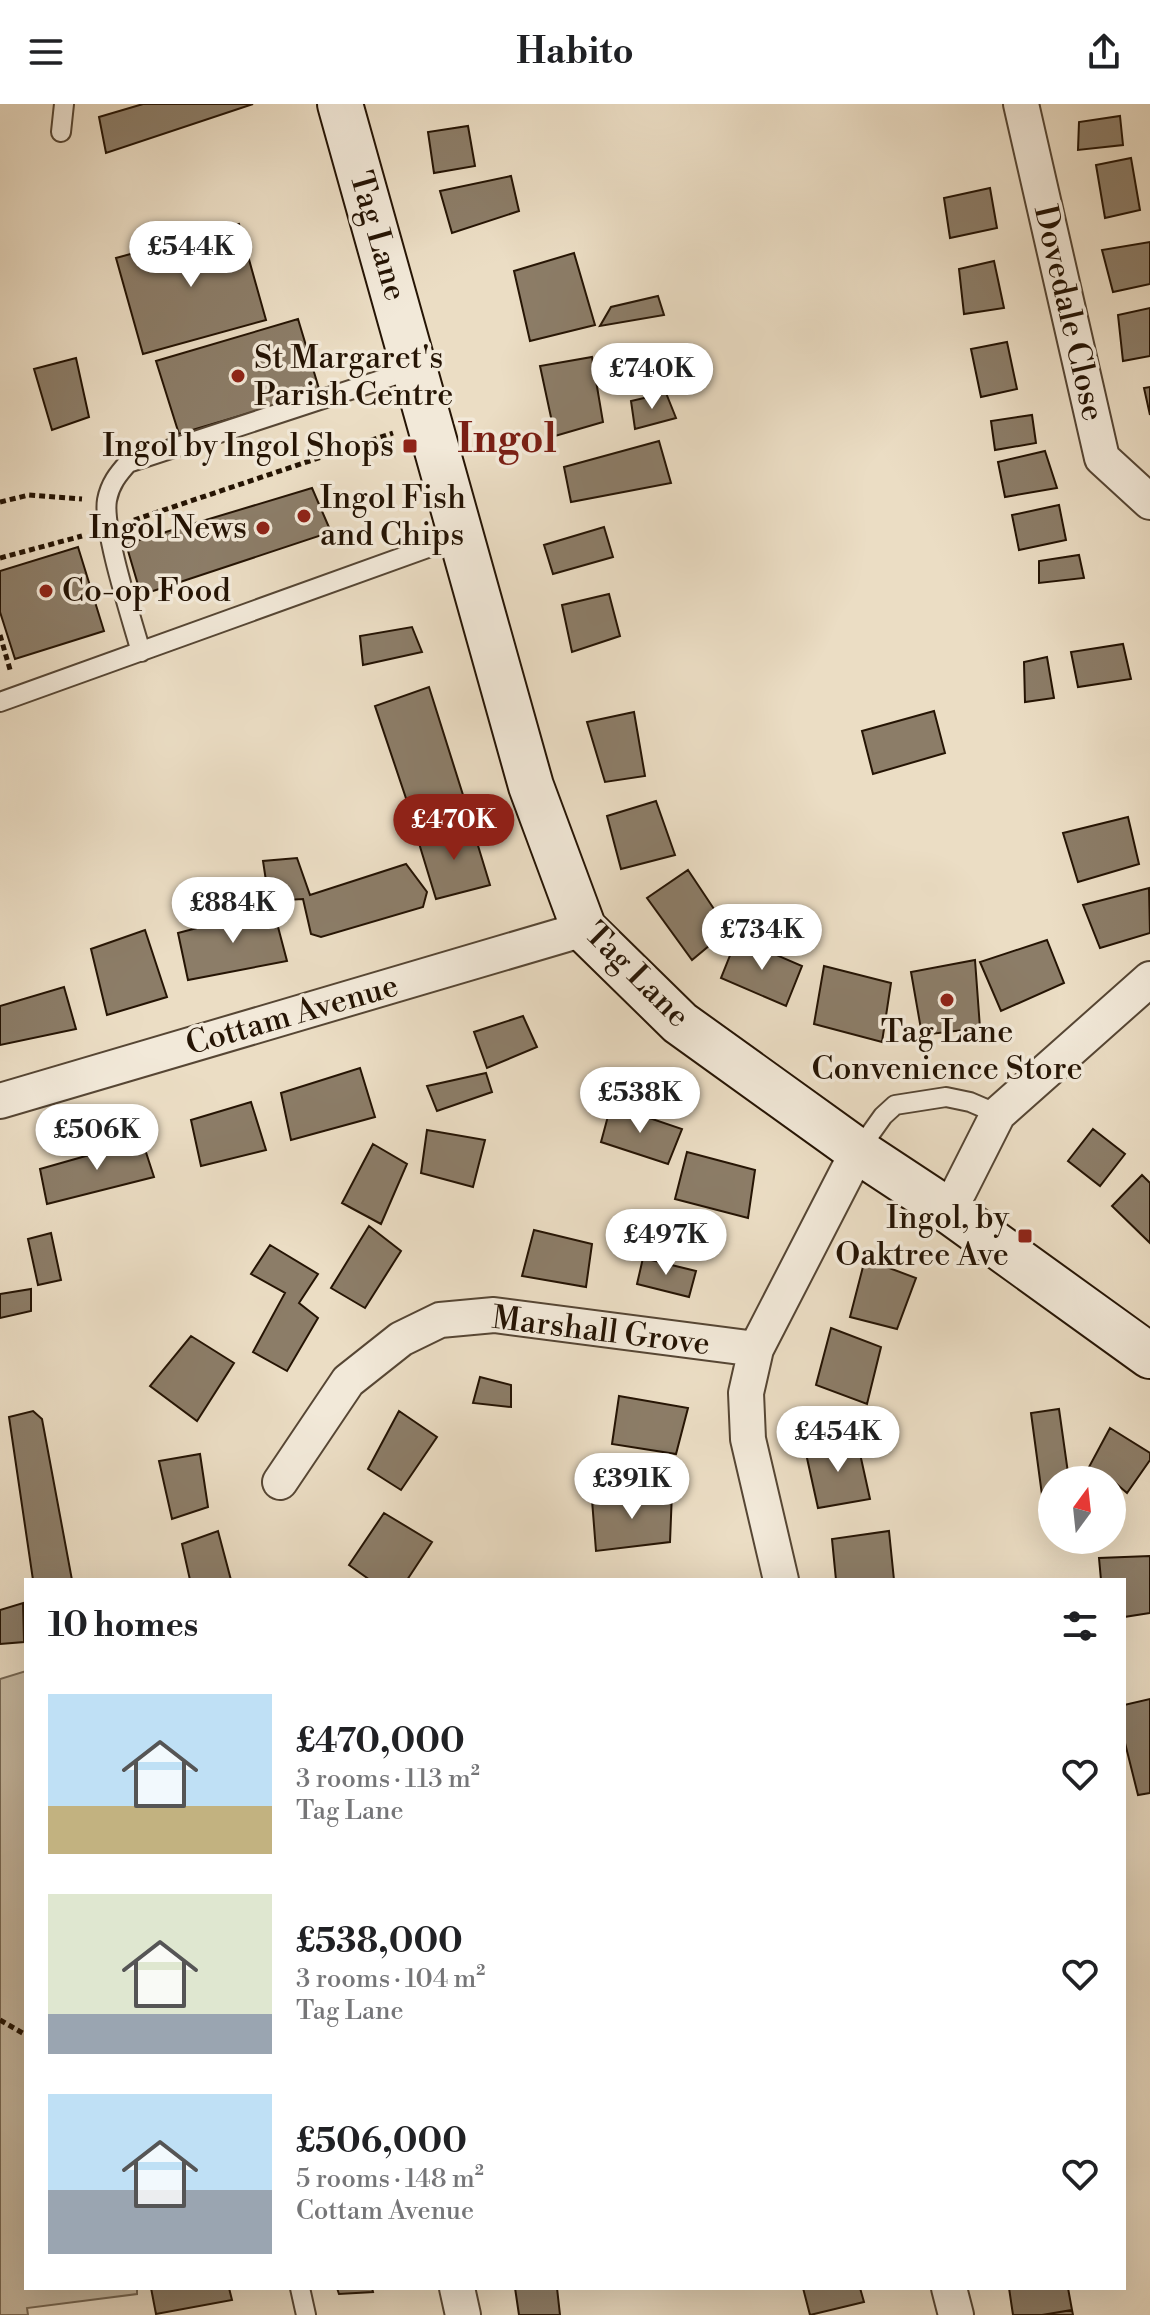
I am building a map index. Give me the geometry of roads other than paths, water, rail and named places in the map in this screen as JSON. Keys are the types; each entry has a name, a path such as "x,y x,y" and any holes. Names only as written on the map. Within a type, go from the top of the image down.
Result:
{"main road":[{"name":"Tag Lane","path":"340,104 531,786 584,929 680,1023 1150,1356"}],"street":[{"name":"Dovedale Close","path":"1021,104 1102,458 1150,502"},
{"name":"Cottam Avenue","path":"0,1101 584,929"},
{"path":"949,1211 998,1114 1150,979"},
{"path":"781,1578 748,1439 746,1393 756,1349 858,1151"},
{"name":"Marshall Grove","path":"280,1482 348,1381 401,1339 440,1320 494,1315 756,1349"},
{"path":"950,2290 956,2315"}],"lane":[{"path":"61,132 64,104"},
{"path":"141,652 109,529 106,501 115,477 128,463 414,369"},
{"path":"9,699 461,536"},
{"path":"858,1151 883,1116 895,1105 946,1097 970,1102 998,1114"},
{"path":"300,2290 306,2315"}],"place":[{"name":"St Margaret's Parish Centre","path":"238,376"},
{"name":"Ingol by Ingol Shops","path":"410,446"},
{"name":"Ingol Fish and Chips","path":"304,516"},
{"name":"Ingol News","path":"263,528"},
{"name":"Co-op Food","path":"46,591"},
{"name":"Tag Lane Convenience Store","path":"947,1000"},
{"name":"Ingol, by Oaktree Ave","path":"1025,1236"}],"district":[{"name":"Ingol","path":"507,440"}]}
